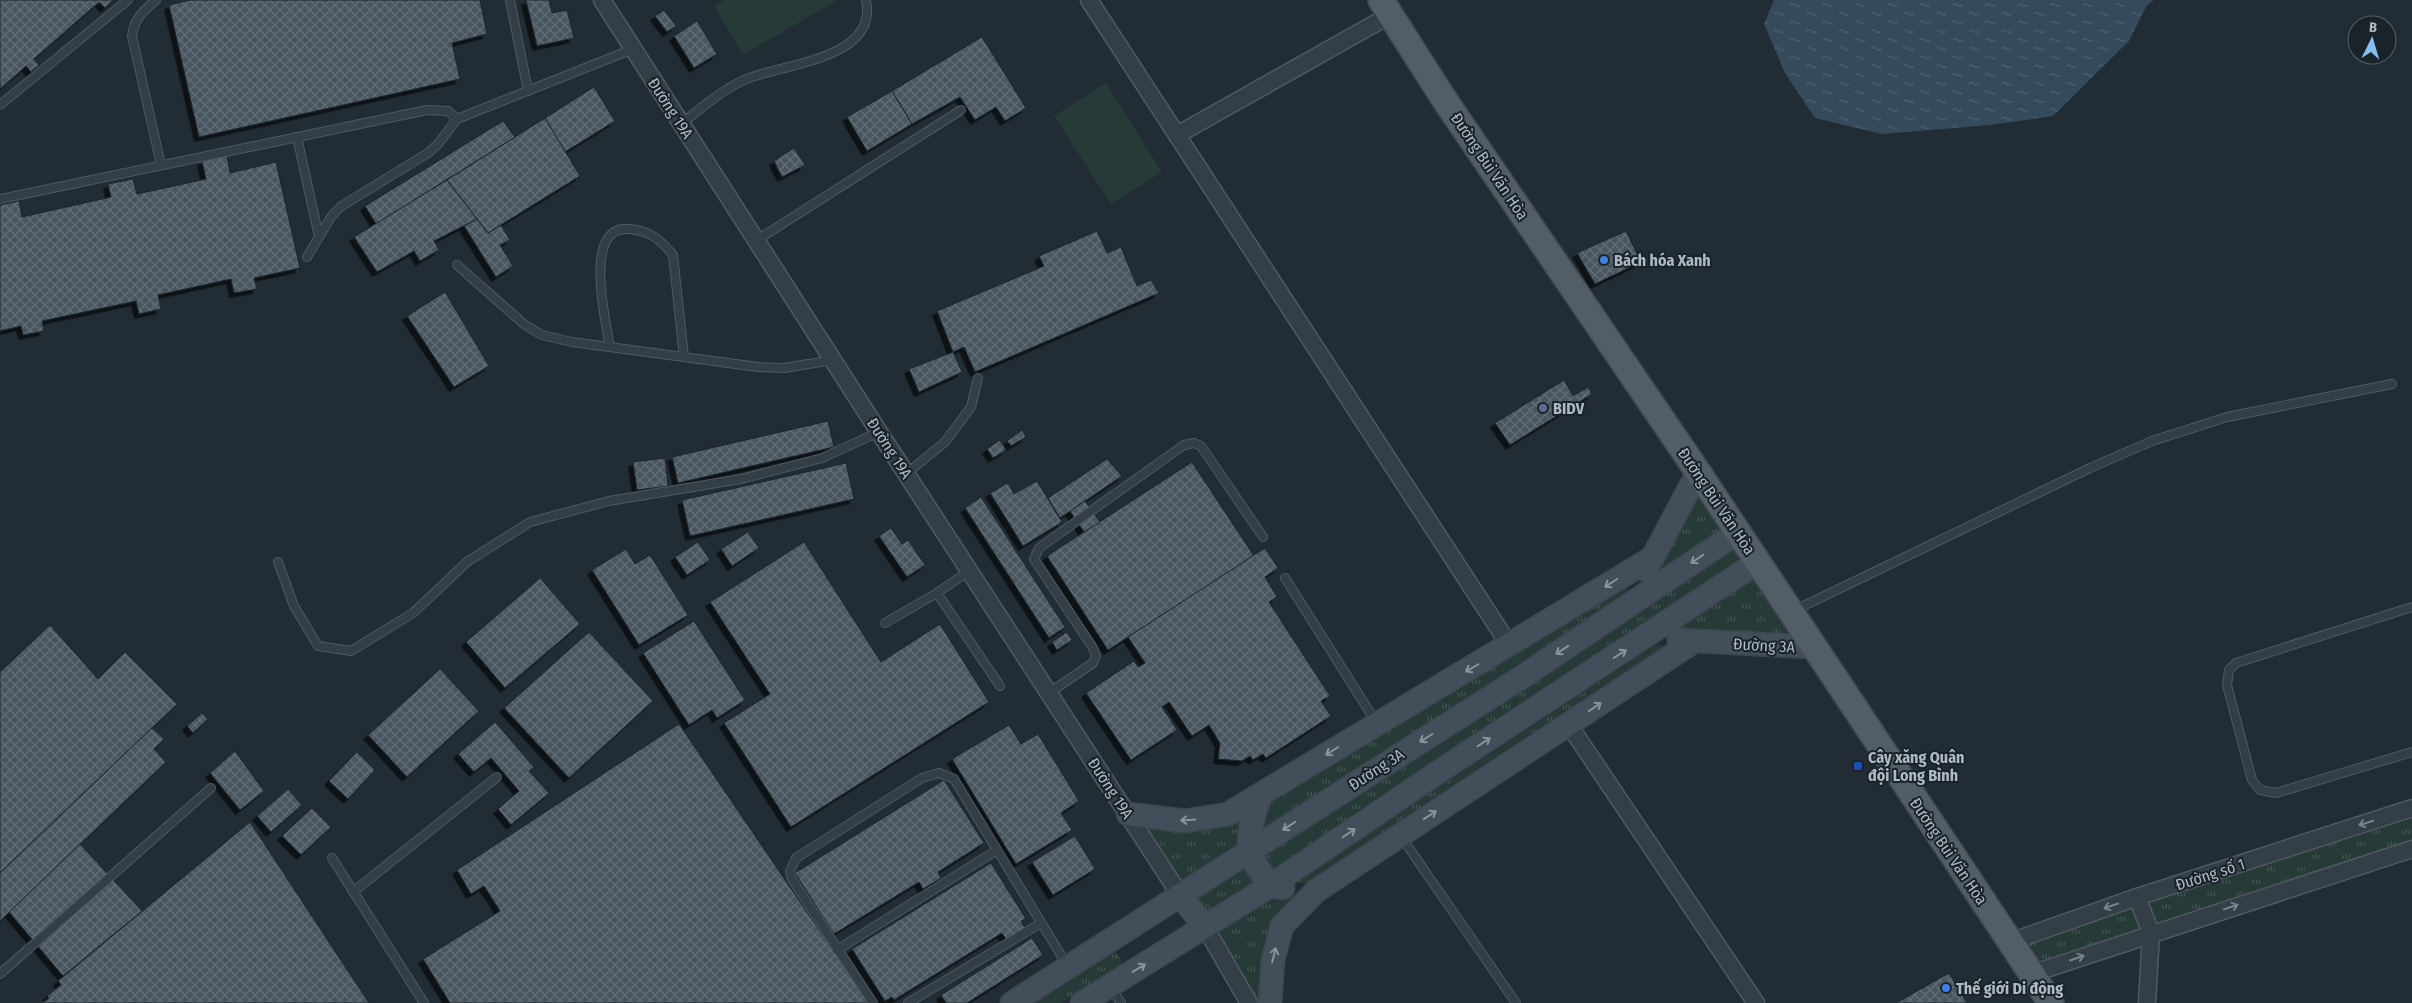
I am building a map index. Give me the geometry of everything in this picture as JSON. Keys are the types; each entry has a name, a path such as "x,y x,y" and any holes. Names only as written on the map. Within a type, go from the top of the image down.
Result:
{"main road":[{"name":"Đường Bùi Văn Hòa","path":"1386,7 1444,99 1698,472 2051,1003"}],"street":[{"name":"Đường 19A","path":"602,0 906,474 1180,895"},
{"path":"1089,0 1510,646"},
{"path":"1177,135 1386,7"},
{"path":"1625,608 1698,472"},
{"name":"Đường 3A","path":"1012,1003 1248,853 1625,608 1738,532"},
{"path":"1128,814 1185,821 1228,814 1377,723 1510,646 1652,558"},
{"path":"1082,1003 1116,994 1205,927 1270,886 1443,769 1646,638 1758,562"},
{"name":"Đường 3A","path":"1646,638 1814,647"},
{"path":"1270,1003 1273,960 1282,926 1316,891 1693,642"},
{"path":"1569,725 1756,1003"},
{"path":"1260,796 1251,825 1248,853 1270,886"},
{"name":"Đường số 1","path":"2010,942 2137,897 2412,808"},
{"path":"2031,974 2151,933 2412,849"},
{"path":"1270,886 1316,891"},
{"path":"1180,895 1205,927 1249,1003"},
{"path":"2137,897 2151,933 2148,1003"}],"lane":[{"path":"0,105 128,0"},
{"path":"156,0 136,19 133,24 132,36 161,166"},
{"path":"510,0 528,91"},
{"path":"681,124 745,79 802,65 844,46 855,38 862,26 866,13 866,0"},
{"path":"307,257 331,217 340,207 428,153 438,144 457,120 633,49"},
{"path":"0,199 427,110 448,111 457,120"},
{"path":"757,240 961,110"},
{"path":"297,137 319,237"},
{"path":"610,347 600,274 601,252 609,236 622,229 646,231 664,244 673,255 684,357"},
{"path":"457,265 525,325 542,335 610,347 758,367 784,368 833,360"},
{"path":"906,474 945,442 961,421 971,407 978,378"},
{"path":"1791,612 2090,468 2152,441 2226,417 2392,384"},
{"path":"278,562 294,606 318,646 351,651 413,613 467,562 530,522 609,500 741,479 822,458 879,432"},
{"path":"1049,693 1092,663 1096,656 1094,648 1034,559 1039,548 1184,445 1194,444 1201,446 1263,537"},
{"path":"885,623 969,571"},
{"path":"1285,578 1377,723"},
{"path":"937,592 1000,686"},
{"path":"2412,606 2236,663 2229,670 2227,685 2252,780 2260,790 2276,794 2412,752"},
{"path":"873,1003 792,879 790,871 792,863 796,858 922,778 939,773 954,779 1068,967"},
{"path":"354,892 496,777"},
{"path":"0,974 211,788"},
{"path":"1400,835 1516,1003"},
{"path":"837,950 997,850"},
{"path":"332,858 424,1003"},
{"path":"908,1003 1041,923"}],"green space":[{"path":"725,0 836,1 743,55 714,6"},
{"path":"1106,83 1162,172 1111,204 1054,116"},
{"path":"1699,494 1722,529 1648,580 1663,563"},
{"path":"1734,548 1742,559 1269,873 1260,859"},
{"path":"1754,579 1793,635 1673,633"},
{"path":"1630,585 1625,595 1257,834 1263,807"},
{"path":"1655,645 1666,646 1308,884 1295,882"},
{"path":"1246,816 1242,843 1175,886 1140,829 1195,831 1221,827"},
{"path":"2412,816 2412,841 2155,924 2146,902"},
{"path":"1248,866 1258,880 1197,919 1187,904"},
{"path":"1278,894 1296,895 1273,919 1262,954 1259,1003 1254,1003 1210,937"},
{"path":"2132,906 2142,929 2038,964 2024,944"},
{"path":"1115,951 1124,964 1061,1003 1034,1003"}],"water":[{"path":"1774,0 2154,0 2147,5 2129,41 2053,116 1990,125 1882,134 1815,118 1785,73 1764,24"}],"building":[{"path":"0,0 113,0 105,8 99,2 34,59 39,65 31,72 26,66 0,89"},
{"path":"191,0 480,0 487,34 452,43 460,79 199,137 169,5"},
{"path":"526,0 549,0 552,13 567,10 574,38 537,46"},
{"path":"664,10 676,26 667,32 655,16"},
{"path":"697,21 717,54 694,68 674,36"},
{"path":"982,37 1026,108 1005,121 996,107 975,120 960,97 912,124 892,91"},
{"path":"594,87 615,121 565,152 545,118"},
{"path":"892,91 912,124 867,151 847,117"},
{"path":"545,118 580,176 488,233 447,180"},
{"path":"503,121 515,137 376,224 365,206"},
{"path":"794,148 805,165 782,177 774,161"},
{"path":"227,156 230,173 276,162 300,268 254,278 257,289 234,293 231,279 158,295 161,309 139,314 136,301 42,321 44,331 23,335 21,326 0,331 0,205 19,201 22,217 111,197 108,184 133,179 137,194 206,179 202,161"},
{"path":"447,180 477,219 434,241 439,250 420,261 414,251 377,272 354,237"},
{"path":"477,219 488,233 501,225 510,240 500,245 513,266 496,277 464,226"},
{"path":"1097,231 1107,253 1121,247 1137,286 1151,280 1159,293 975,372 964,347 953,352 937,311 1044,266 1039,256"},
{"name":"Bách hóa Xanh","path":"1626,231 1641,262 1595,284 1577,253"},
{"path":"445,292 489,366 454,387 407,316"},
{"path":"953,352 962,372 919,392 909,369"},
{"name":"BIDV","path":"1564,380 1573,396 1588,387 1592,394 1510,445 1495,423"},
{"path":"828,421 834,447 678,483 672,457"},
{"path":"1022,430 1026,437 1011,446 1007,441"},
{"path":"1000,440 1006,450 993,458 987,449"},
{"path":"665,458 668,486 637,490 633,462"},
{"path":"1107,459 1122,476 1060,518 1048,498"},
{"path":"1192,462 1254,556 1108,650 1047,556"},
{"path":"846,463 854,499 690,536 682,500"},
{"path":"1037,481 1062,522 1023,546 990,493 1008,483 1014,494"},
{"path":"981,497 1065,627 1049,638 965,508"},
{"path":"1085,501 1100,522 1084,532 1070,511"},
{"path":"891,528 902,544 908,540 925,565 907,577 879,536"},
{"path":"748,532 759,548 732,566 721,549"},
{"path":"698,542 710,560 687,575 675,557"},
{"path":"804,542 881,662 940,624 989,702 791,827 724,723 770,694 710,602"},
{"path":"1265,548 1278,568 1265,577 1277,597 1269,602 1330,696 1321,701 1331,716 1266,758 1263,754 1253,760 1250,756 1242,761 1218,759 1220,743 1209,725 1192,736 1169,702 1162,707 1177,730 1131,760 1086,693 1134,661 1138,667 1145,663 1128,637"},
{"path":"626,549 635,564 650,555 688,615 639,645 592,570"},
{"path":"540,578 580,624 505,688 466,642"},
{"path":"694,621 745,700 717,718 712,710 689,725 643,653"},
{"path":"50,625 98,679 125,652 177,704 0,873 0,672"},
{"path":"589,632 653,701 569,778 504,708"},
{"path":"1067,632 1072,640 1057,650 1052,642"},
{"path":"440,669 479,711 407,777 368,735"},
{"path":"202,713 208,719 193,733 187,726"},
{"path":"495,722 534,767 529,771 549,793 511,825 498,809 519,791 491,758 474,772 458,754"},
{"path":"679,724 869,1003 450,1003 423,959 500,911 484,886 471,894 457,870"},
{"path":"1009,725 1021,744 1038,734 1079,801 1061,813 1072,830 1016,864 952,759"},
{"path":"152,728 164,739 154,749 166,762 0,921 0,873"},
{"path":"235,751 264,791 240,810 210,773"},
{"path":"357,752 375,770 348,799 329,781"},
{"path":"944,780 984,843 938,872 941,878 923,889 919,882 834,934 795,873"},
{"path":"288,789 302,805 271,832 257,816"},
{"path":"312,808 331,827 301,855 282,836"},
{"path":"250,822 369,1003 42,1003 49,998 47,996 61,985 58,981"},
{"path":"1075,836 1095,869 1053,895 1032,862"},
{"path":"80,844 142,911 63,976 9,912"},
{"path":"991,863 1026,919 1021,921 1025,928 1006,939 1002,933 894,1000 892,997 885,1001 852,949"},
{"path":"1032,938 1043,955 967,1003 946,1003 941,995"},
{"path":"1949,973 1967,1003 1896,1003"}],"place":[{"name":"Bách hóa Xanh","path":"1604,260"},
{"name":"BIDV","path":"1543,408"},
{"name":"Cây xăng Quân đội Long Bình","path":"1858,766"},
{"name":"Thế giới Di động","path":"1946,988"}]}
